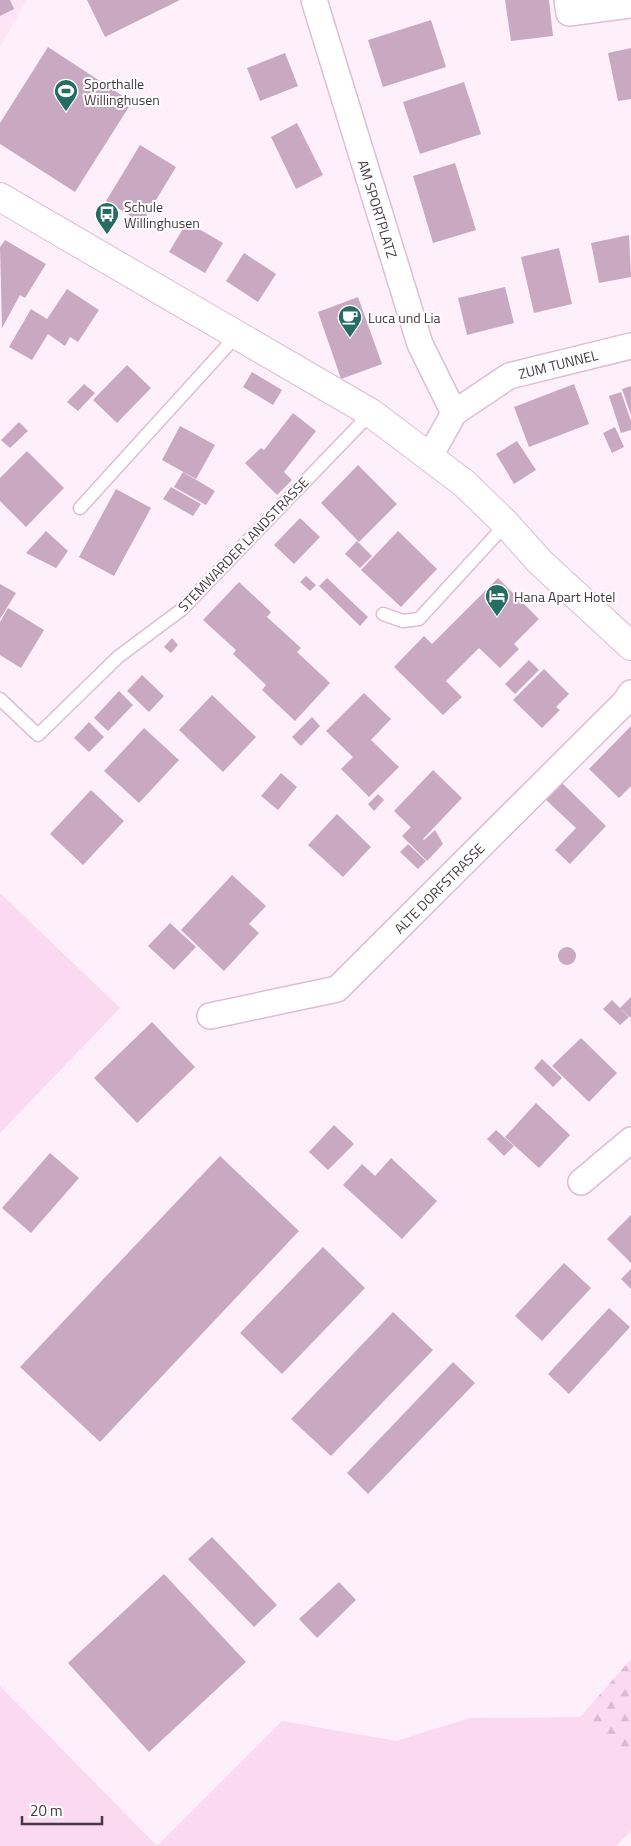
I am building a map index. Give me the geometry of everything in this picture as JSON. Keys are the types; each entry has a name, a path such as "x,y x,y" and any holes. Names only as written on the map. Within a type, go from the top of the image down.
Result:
{"street":[{"name":"AM SPORTPLATZ","path":"314,0 420,344 454,413"},
{"path":"566,0 569,14 631,5"},
{"path":"0,197 371,413 465,484 506,524 540,562 596,616 631,646"},
{"name":"ZUM TUNNEL","path":"430,456 454,413 509,376 631,346"},
{"name":"ALTE DORFSTRASSE","path":"210,1016 336,989 625,702 631,693"},
{"path":"581,1182 631,1140"}],"lane":[{"path":"80,508 238,334"},
{"name":"STEMWARDER LANDSTRASSE","path":"0,699 38,735 118,657 181,610 371,413"},
{"path":"384,614 403,621 419,619 506,524"}],"shaded area":[{"path":"0,0 27,0 0,47"}],"green space":[{"path":"0,893 120,1008 0,1133"},
{"path":"631,1659 631,1770 580,1717"},
{"path":"0,1686 157,1846 0,1846"},
{"path":"580,1717 631,1770 631,1831 616,1846 157,1846 282,1721 396,1741 470,1718"}],"building":[{"path":"0,0 10,0 14,9 0,16"},
{"path":"87,0 180,0 105,37"},
{"path":"505,0 549,0 553,36 511,41"},
{"path":"431,20 446,67 383,87 368,40"},
{"name":"Sporthalle Willinghusen","path":"48,47 132,102 75,192 0,144 0,123"},
{"path":"631,48 631,99 618,101 608,53"},
{"path":"285,53 298,86 260,101 247,68"},
{"path":"464,82 481,134 420,154 403,102"},
{"path":"297,123 323,175 296,189 271,137"},
{"path":"140,145 176,167 142,223 106,201"},
{"path":"455,163 476,230 433,243 413,176"},
{"path":"187,222 223,243 205,273 169,252"},
{"path":"629,235 631,277 599,283 591,243"},
{"path":"5,240 46,264 25,298 20,295 2,328 0,247"},
{"path":"559,248 572,304 534,313 521,257"},
{"path":"244,253 276,274 258,302 226,281"},
{"path":"505,287 514,323 467,335 458,298"},
{"path":"67,289 99,310 78,342 70,337 65,346 48,334 32,360 9,347 31,309 47,319"},
{"name":"Luca und Lia","path":"358,297 382,364 341,379 318,312"},
{"path":"127,365 151,388 117,423 93,400"},
{"path":"252,372 282,390 273,405 243,387"},
{"path":"84,384 95,393 78,411 67,402"},
{"path":"574,384 589,424 529,447 514,407"},
{"path":"631,386 631,415 622,389"},
{"path":"621,392 631,421 631,430 621,433 609,396"},
{"path":"293,413 316,431 284,472 292,480 277,495 245,463 261,448 264,450"},
{"path":"19,422 28,431 10,448 1,440"},
{"path":"180,426 215,445 196,479 162,460"},
{"path":"615,427 624,447 612,453 603,433"},
{"path":"517,441 536,470 514,484 496,454"},
{"path":"27,451 64,488 26,527 0,501 0,478"},
{"path":"358,465 397,504 359,542 321,503"},
{"path":"183,472 215,491 206,505 174,487"},
{"path":"171,487 201,504 193,516 163,499"},
{"path":"116,489 151,508 114,576 79,557"},
{"path":"300,518 320,537 294,564 274,545"},
{"path":"46,531 68,551 56,568 26,553"},
{"path":"398,531 437,569 401,607 361,570"},
{"path":"357,541 372,556 360,568 345,554"},
{"path":"306,576 316,585 310,591 300,582"},
{"path":"327,578 368,617 360,626 319,586"},
{"path":"498,578 539,619 514,644 519,649 500,668 479,648 446,681 462,697 443,715 394,667 424,636 432,644"},
{"path":"239,582 271,612 267,617 301,648 297,652 330,683 295,721 262,690 266,685 233,654 236,650 203,620"},
{"path":"0,584 16,593 0,619"},
{"path":"8,608 44,630 21,668 0,655 0,622"},
{"path":"172,638 178,645 171,653 164,647"},
{"path":"529,660 539,670 515,694 505,684"},
{"path":"544,669 569,694 556,707 560,710 542,728 513,700"},
{"path":"142,675 164,696 149,712 127,691"},
{"path":"119,691 133,705 108,731 94,718"},
{"path":"364,693 391,719 371,740 399,767 369,797 341,769 353,757 326,731"},
{"path":"212,695 256,737 223,772 179,730"},
{"path":"312,717 320,726 301,746 292,737"},
{"path":"89,722 104,737 89,752 74,738"},
{"path":"631,726 631,786 619,798 589,769"},
{"path":"144,728 179,760 139,803 104,771"},
{"path":"433,770 462,798 423,839 394,811"},
{"path":"281,773 297,787 278,810 261,796"},
{"path":"560,781 606,826 570,864 555,850 576,828 544,798"},
{"path":"91,790 124,821 83,865 50,834"},
{"path":"378,794 384,800 374,811 368,804"},
{"path":"337,814 371,847 343,877 308,845"},
{"path":"411,827 424,840 435,830 443,844 427,861 402,836"},
{"path":"408,844 426,861 418,869 400,852"},
{"path":"232,875 266,906 249,924 259,933 224,971 181,930"},
{"path":"170,923 196,947 174,970 148,946"},
{"path":"567,947 573,950 576,956 573,962 567,965 561,962 558,956 561,950"},
{"path":"631,997 631,1018 620,1008"},
{"path":"612,1000 629,1017 620,1025 603,1009"},
{"path":"152,1022 195,1067 137,1123 94,1078"},
{"path":"581,1038 617,1073 589,1102 552,1066"},
{"path":"542,1059 562,1078 553,1087 534,1068"},
{"path":"536,1103 570,1135 539,1168 505,1137"},
{"path":"334,1125 354,1144 328,1170 309,1152"},
{"path":"496,1130 514,1146 504,1156 487,1139"},
{"path":"50,1153 79,1178 31,1233 2,1208"},
{"path":"220,1156 299,1231 100,1442 20,1367"},
{"path":"391,1158 437,1201 402,1239 343,1185 362,1164 375,1176"},
{"path":"631,1215 631,1263 607,1239"},
{"path":"323,1247 365,1288 282,1374 240,1333"},
{"path":"564,1263 591,1288 542,1341 515,1316"},
{"path":"631,1269 631,1289 621,1279"},
{"path":"609,1308 630,1327 569,1394 548,1374"},
{"path":"393,1312 433,1350 331,1456 291,1419"},
{"path":"453,1362 475,1383 368,1494 347,1473"},
{"path":"212,1537 277,1605 254,1627 188,1559"},
{"path":"164,1574 246,1662 149,1752 68,1663"},
{"path":"339,1582 356,1600 317,1638 299,1619"}],"place":[{"name":"Sporthalle Willinghusen","path":"66,112"},
{"name":"Schule Willinghusen","path":"107,235"},
{"name":"Luca und Lia","path":"350,338"},
{"name":"Hana Apart Hotel","path":"497,617"}]}
